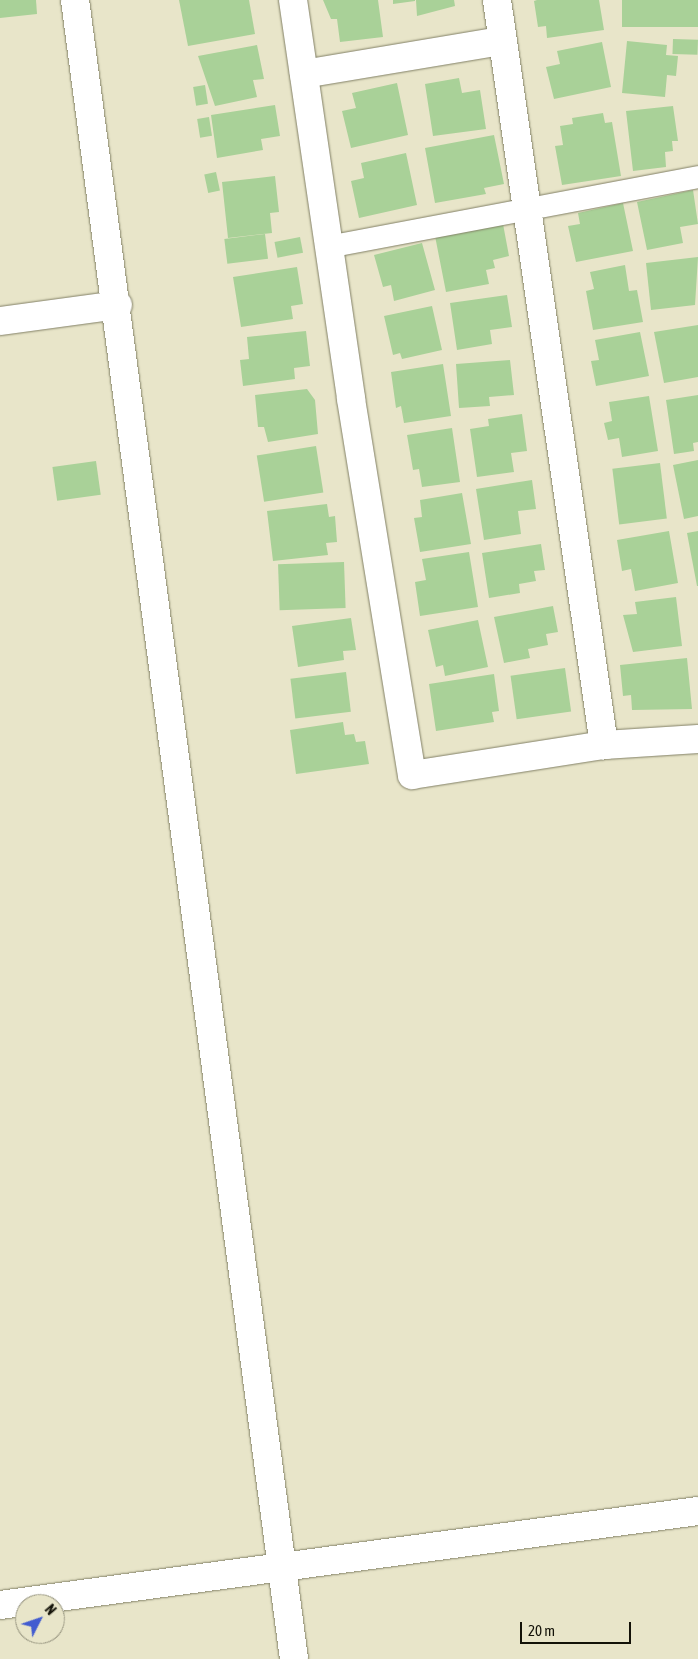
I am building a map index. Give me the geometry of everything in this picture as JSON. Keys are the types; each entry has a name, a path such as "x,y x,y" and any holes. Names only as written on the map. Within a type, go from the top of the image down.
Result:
{"street":[{"path":"75,0 118,305 280,1569 294,1659"},
{"path":"293,0 328,247 412,775 604,745 698,739"},
{"path":"496,0 524,210 604,745"},
{"path":"304,74 501,41"},
{"path":"0,321 118,305"},
{"path":"0,1606 698,1511"}],"lane":[{"path":"328,247 698,178"}],"building":[{"path":"0,0 36,0 37,14 0,18"},
{"path":"179,0 249,0 255,34 188,46"},
{"path":"323,0 378,0 383,37 340,42 337,19 331,19"},
{"path":"393,0 415,0 415,1 393,4"},
{"path":"416,0 454,0 455,6 417,16"},
{"path":"599,0 604,30 547,38 546,26 538,27 534,1"},
{"path":"622,0 698,0 698,27 622,27"},
{"path":"673,39 698,40 697,55 672,54"},
{"path":"627,41 667,45 666,55 678,56 676,76 667,75 665,97 622,93"},
{"path":"602,42 611,87 554,99 546,67 560,64 557,51"},
{"path":"257,45 264,79 253,80 257,97 215,106 198,56"},
{"path":"459,78 462,93 480,90 486,129 433,136 425,84"},
{"path":"397,83 408,135 351,148 342,111 356,108 352,93"},
{"path":"205,85 208,104 196,106 193,87"},
{"path":"275,105 280,136 261,139 263,150 217,158 211,115"},
{"path":"673,106 678,141 672,141 673,151 665,152 666,167 633,171 626,111"},
{"path":"603,113 605,123 612,122 621,176 562,185 555,146 563,145 560,126 573,124 572,118"},
{"path":"209,117 212,136 200,138 197,119"},
{"path":"494,135 504,184 484,188 486,194 435,203 425,148"},
{"path":"406,153 417,205 359,218 351,181 364,178 361,163"},
{"path":"216,172 220,191 208,193 204,174"},
{"path":"275,176 279,212 270,213 272,233 228,238 222,182"},
{"path":"693,190 698,224 680,227 683,243 647,250 637,202"},
{"path":"623,203 633,251 576,262 568,226 580,224 578,213"},
{"path":"503,224 509,256 493,260 495,268 486,270 489,284 446,292 435,236"},
{"path":"265,234 268,259 227,264 224,239"},
{"path":"300,237 303,253 278,258 274,242"},
{"path":"422,243 435,290 394,301 391,285 383,287 374,255"},
{"path":"698,257 695,305 651,310 646,263"},
{"path":"625,265 629,291 637,290 643,322 593,330 586,291 594,289 590,272"},
{"path":"297,267 303,304 291,306 293,319 241,327 233,277"},
{"path":"507,295 512,327 490,330 492,344 457,350 450,303"},
{"path":"432,306 442,350 402,359 400,353 393,355 384,316"},
{"path":"698,325 698,377 664,383 654,332"},
{"path":"306,331 310,366 294,368 295,379 243,386 240,360 249,359 247,337"},
{"path":"640,332 649,376 596,386 591,361 599,360 595,340"},
{"path":"510,360 514,395 489,397 490,406 459,408 456,364"},
{"path":"443,364 451,416 404,423 401,406 396,408 391,372"},
{"path":"307,389 315,400 318,434 268,442 264,427 258,427 255,395"},
{"path":"698,395 698,442 693,443 694,451 674,454 666,400"},
{"path":"649,396 658,451 622,457 619,438 608,440 604,423 612,421 609,402"},
{"path":"522,414 527,451 511,453 514,472 477,477 470,429 489,426 488,419"},
{"path":"452,428 460,482 422,487 419,469 413,470 407,435"},
{"path":"316,446 323,492 264,502 257,455"},
{"path":"698,460 698,516 684,519 673,465"},
{"path":"96,461 101,495 57,501 52,467"},
{"path":"660,463 667,519 619,524 612,469"},
{"path":"532,480 536,509 518,511 521,534 484,540 476,489"},
{"path":"462,493 471,544 420,552 414,518 422,517 420,500"},
{"path":"327,504 329,517 335,516 337,542 326,543 328,555 273,561 267,511"},
{"path":"669,531 678,583 635,591 631,569 622,571 617,540"},
{"path":"698,531 698,586 697,586 687,533"},
{"path":"541,544 545,570 534,571 536,581 519,584 520,593 489,598 482,553"},
{"path":"469,552 478,607 420,616 415,582 426,580 422,559"},
{"path":"344,562 346,608 280,610 278,564"},
{"path":"676,597 682,646 633,652 623,615 637,614 635,602"},
{"path":"553,606 558,632 546,634 548,645 528,649 530,658 504,663 494,617"},
{"path":"351,618 356,650 343,651 344,660 298,667 292,626"},
{"path":"478,620 488,667 445,676 443,665 436,667 428,630"},
{"path":"687,658 692,709 632,710 631,695 623,696 620,665"},
{"path":"565,668 571,712 517,719 511,676"},
{"path":"346,672 351,712 295,719 290,679"},
{"path":"494,674 499,711 492,712 494,722 436,731 429,684"},
{"path":"343,722 345,735 354,734 356,742 365,741 369,764 296,774 290,730"}]}
